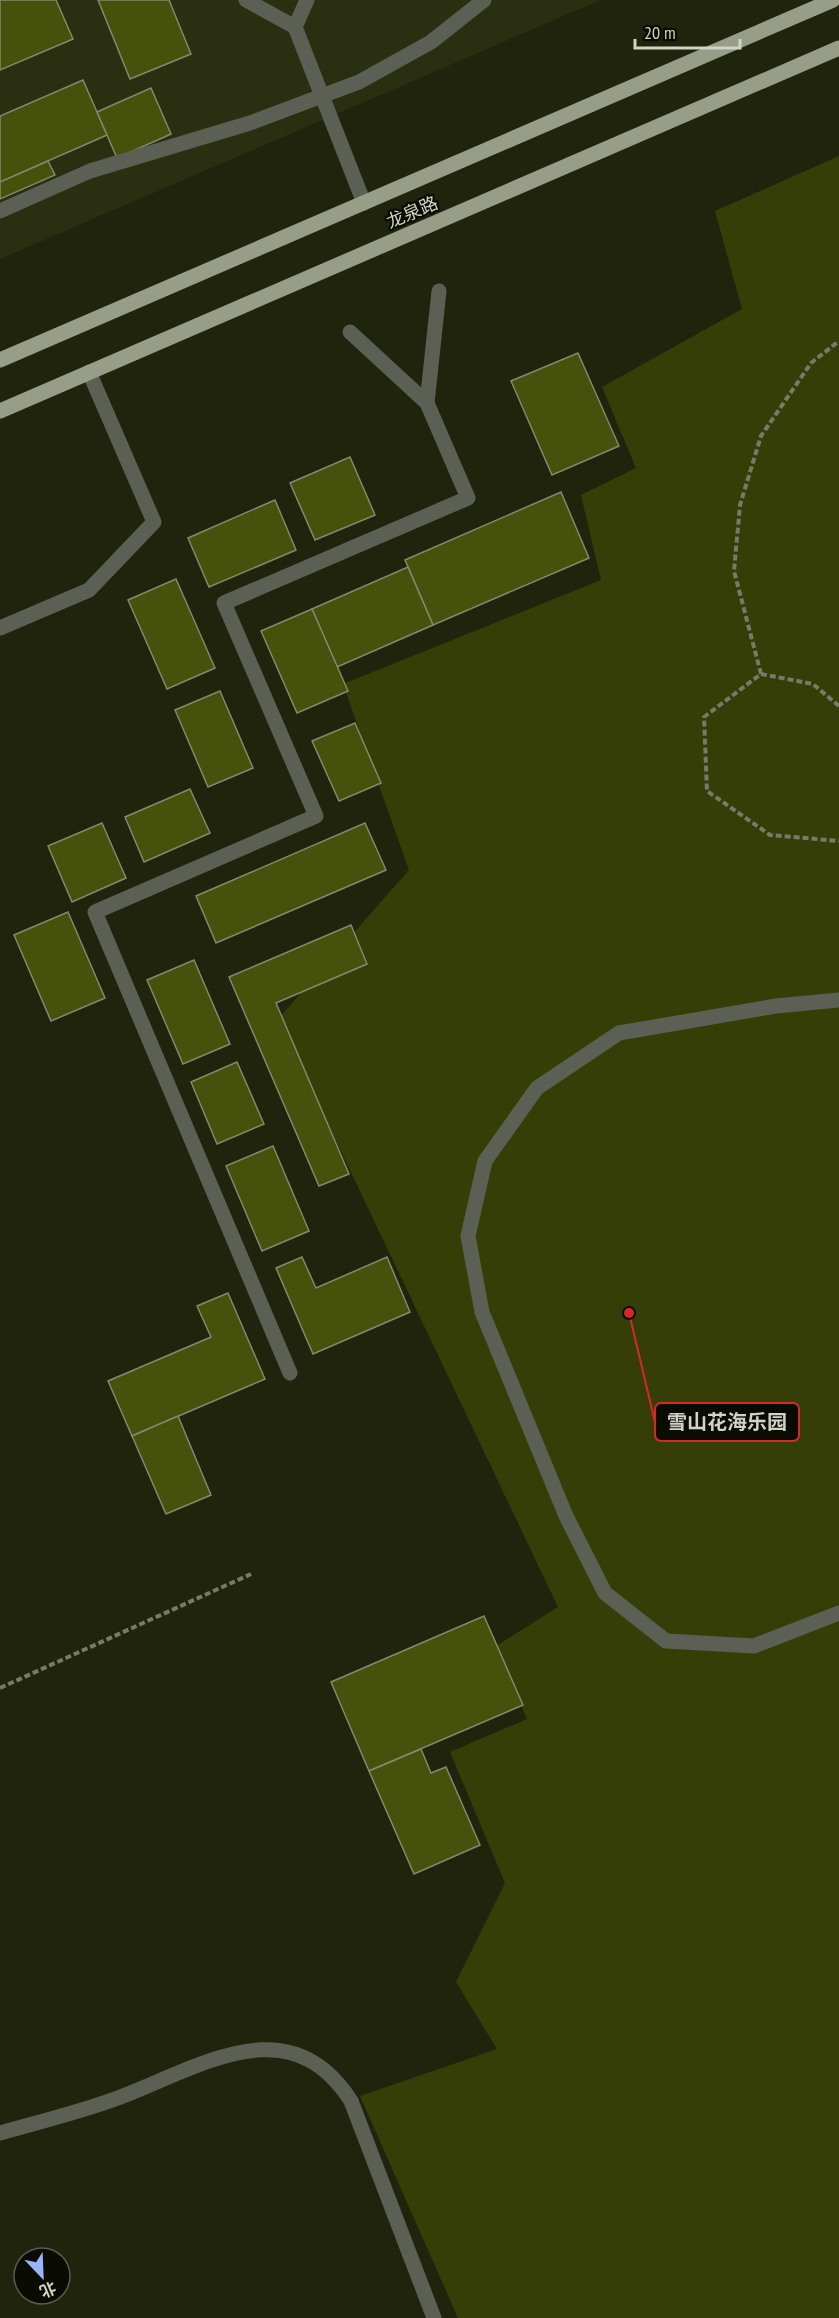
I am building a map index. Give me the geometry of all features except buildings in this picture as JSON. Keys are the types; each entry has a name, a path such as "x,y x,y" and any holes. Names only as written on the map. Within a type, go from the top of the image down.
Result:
{"main road":[{"name":"龙泉路","path":"0,360 832,0"},
{"name":"龙泉路","path":"0,411 839,48"}],"street":[{"path":"246,0 295,27 364,203"},
{"path":"295,27 307,0"},
{"path":"0,211 90,171 228,130 322,96 396,64 431,42 484,0"},
{"path":"427,403 439,291"},
{"path":"290,1372 95,912 316,816 224,603 468,498 427,403 350,332"},
{"path":"0,628 89,590 153,522 89,372"},
{"path":"839,1000 776,1006 619,1033 537,1088 484,1161 468,1236 482,1312 566,1516 605,1593 666,1641 754,1646 839,1613"},
{"path":"0,2133 112,2100 249,2049 287,2050 305,2056 332,2075 351,2101 434,2318"}],"path":[{"path":"761,674 734,571 740,505 761,436 811,363 839,341"},
{"path":"839,706 813,684 761,674 704,717 707,791 770,835 839,840"},
{"path":"0,1689 251,1574"}],"shaded area":[{"path":"0,0 601,0 0,259"},
{"path":"839,156 839,2318 458,2318 360,2096 497,2049 456,1982 505,1883 450,1752 527,1719 496,1646 558,1607 278,1019 409,870 343,684 601,580 581,495 636,468 602,387 742,309 715,211"}],"place":[{"name":"雪山花海乐园","path":"629,1313"}]}
